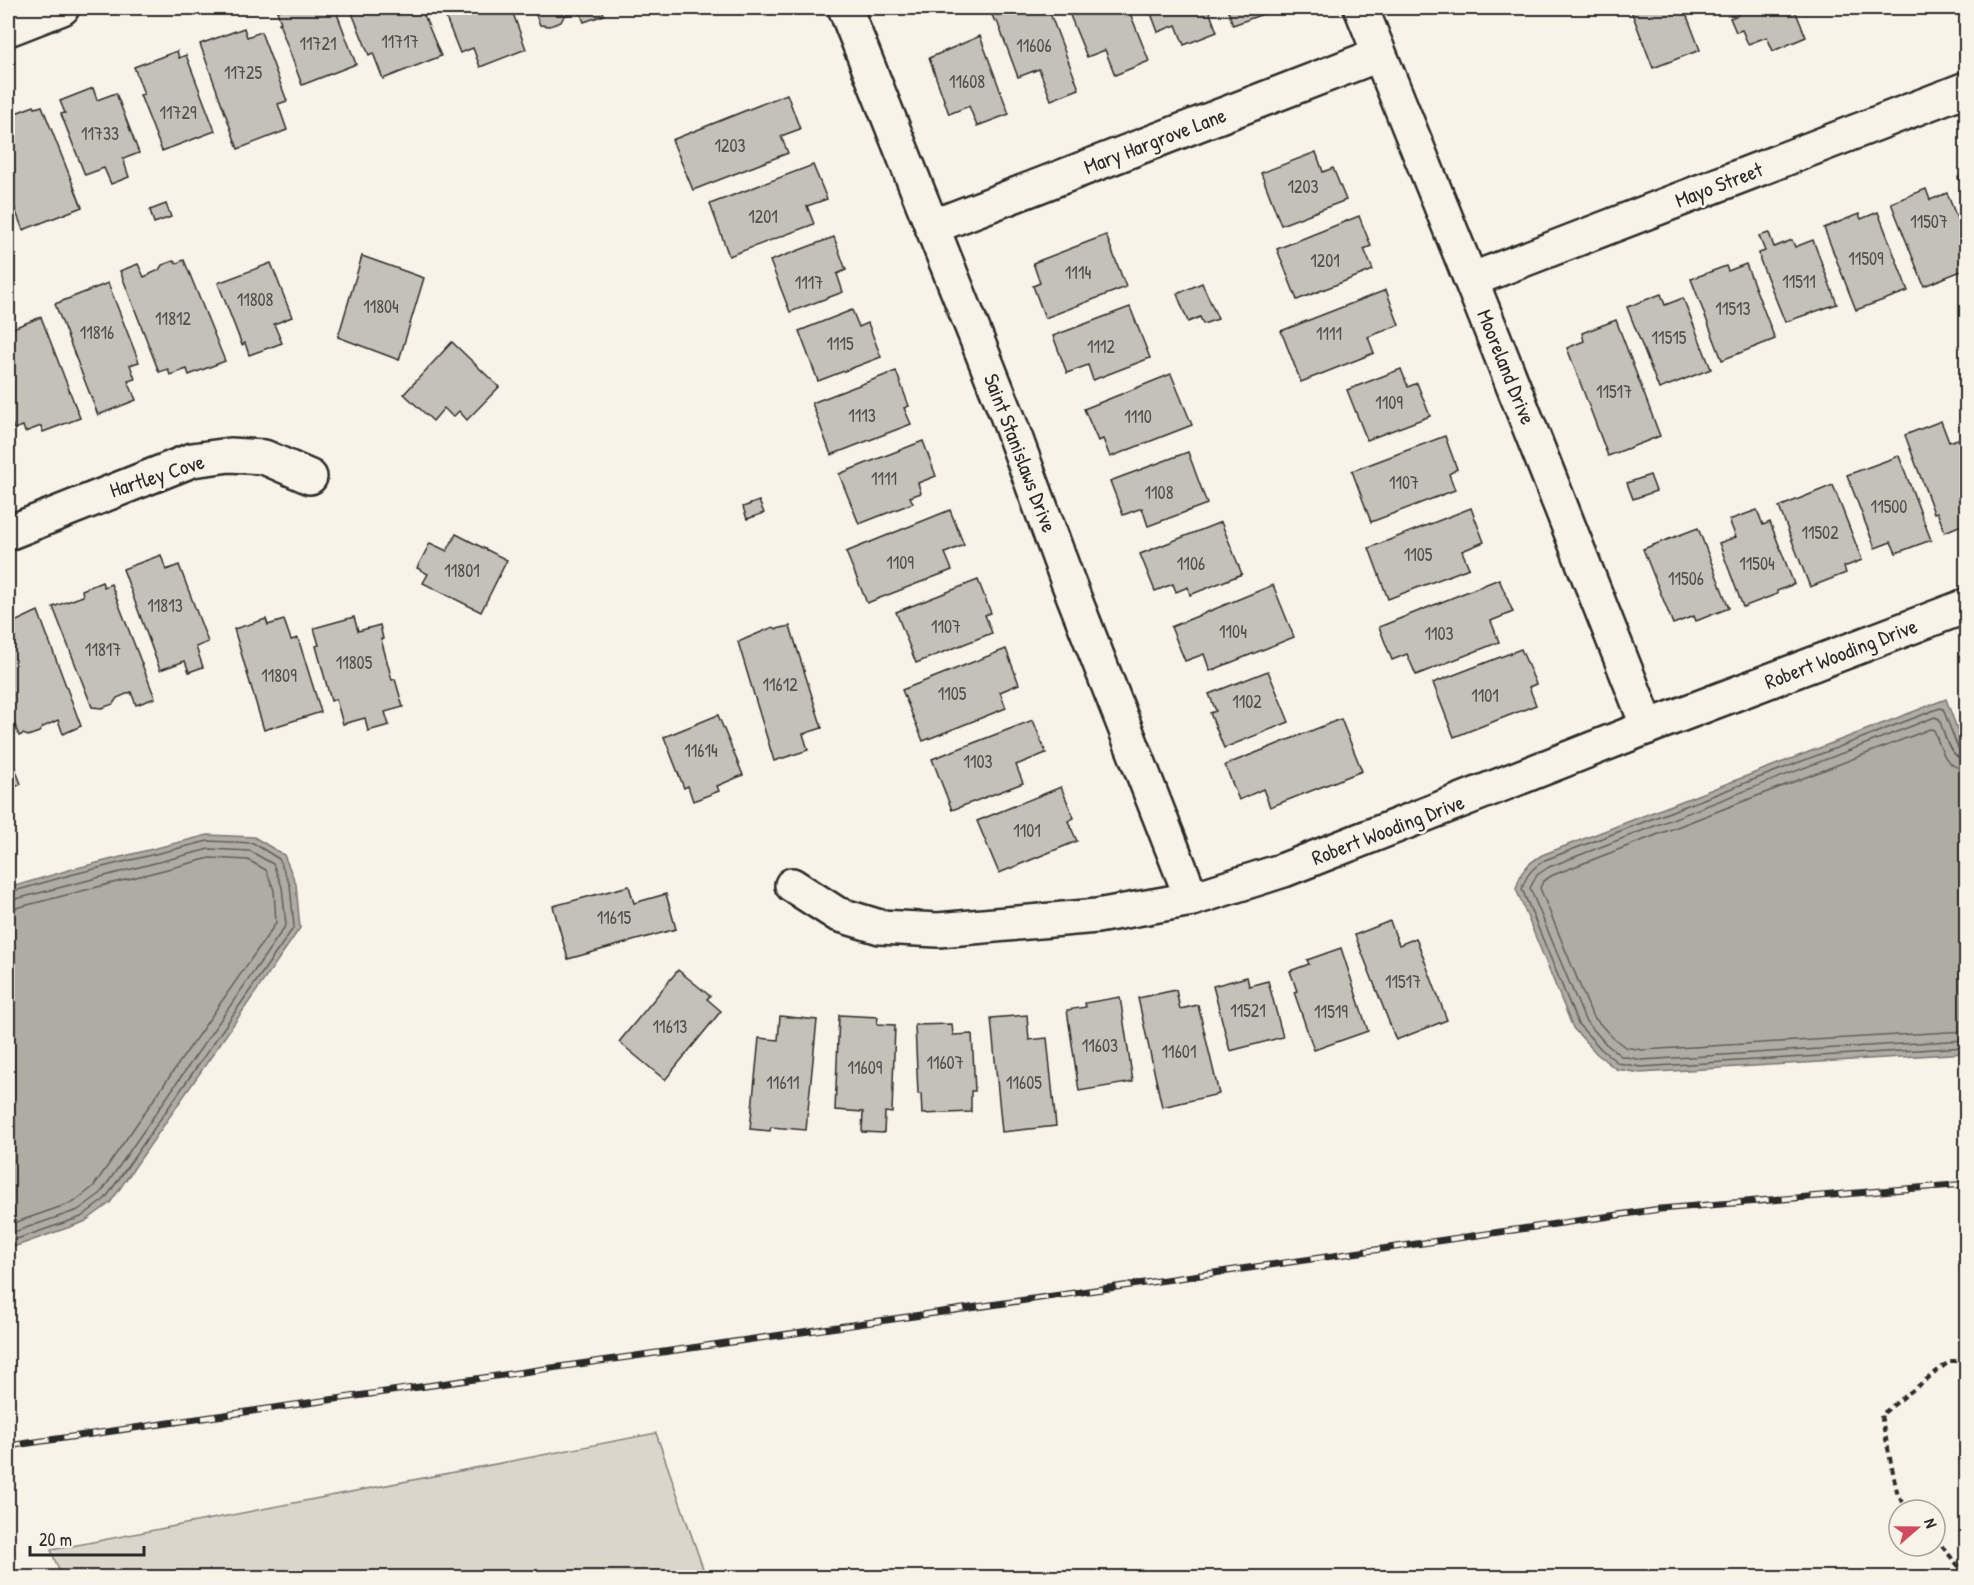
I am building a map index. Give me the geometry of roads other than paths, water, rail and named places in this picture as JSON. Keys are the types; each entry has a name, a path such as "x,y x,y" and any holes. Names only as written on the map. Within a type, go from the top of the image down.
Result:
{"street":[{"path":"8,29 62,8"},
{"name":"Saint Stanislaws Drive","path":"845,8 1007,415 1068,582 1192,899"},
{"name":"Mooreland Drive","path":"1360,8 1471,280 1648,727"},
{"name":"Mary Hargrove Lane","path":"932,227 1378,55"},
{"name":"Mayo Street","path":"1471,280 1966,90"},
{"name":"Hartley Cove","path":"8,532 192,460 230,455 264,457 310,477"},
{"name":"Robert Wooding Drive","path":"792,885 837,914 880,927 938,930 1097,916 1192,899 1284,870 1648,727 1966,606"}],"water":[{"path":"1946,699 1966,753 1966,1053 1640,1073 1616,1069 1597,1054 1573,1028 1516,889 1528,865 1542,855"},
{"path":"208,835 254,837 284,855 296,884 300,928 110,1203 84,1222 8,1249 8,888"}],"railway":[{"path":"8,1446 1660,1209 1966,1184"}]}
